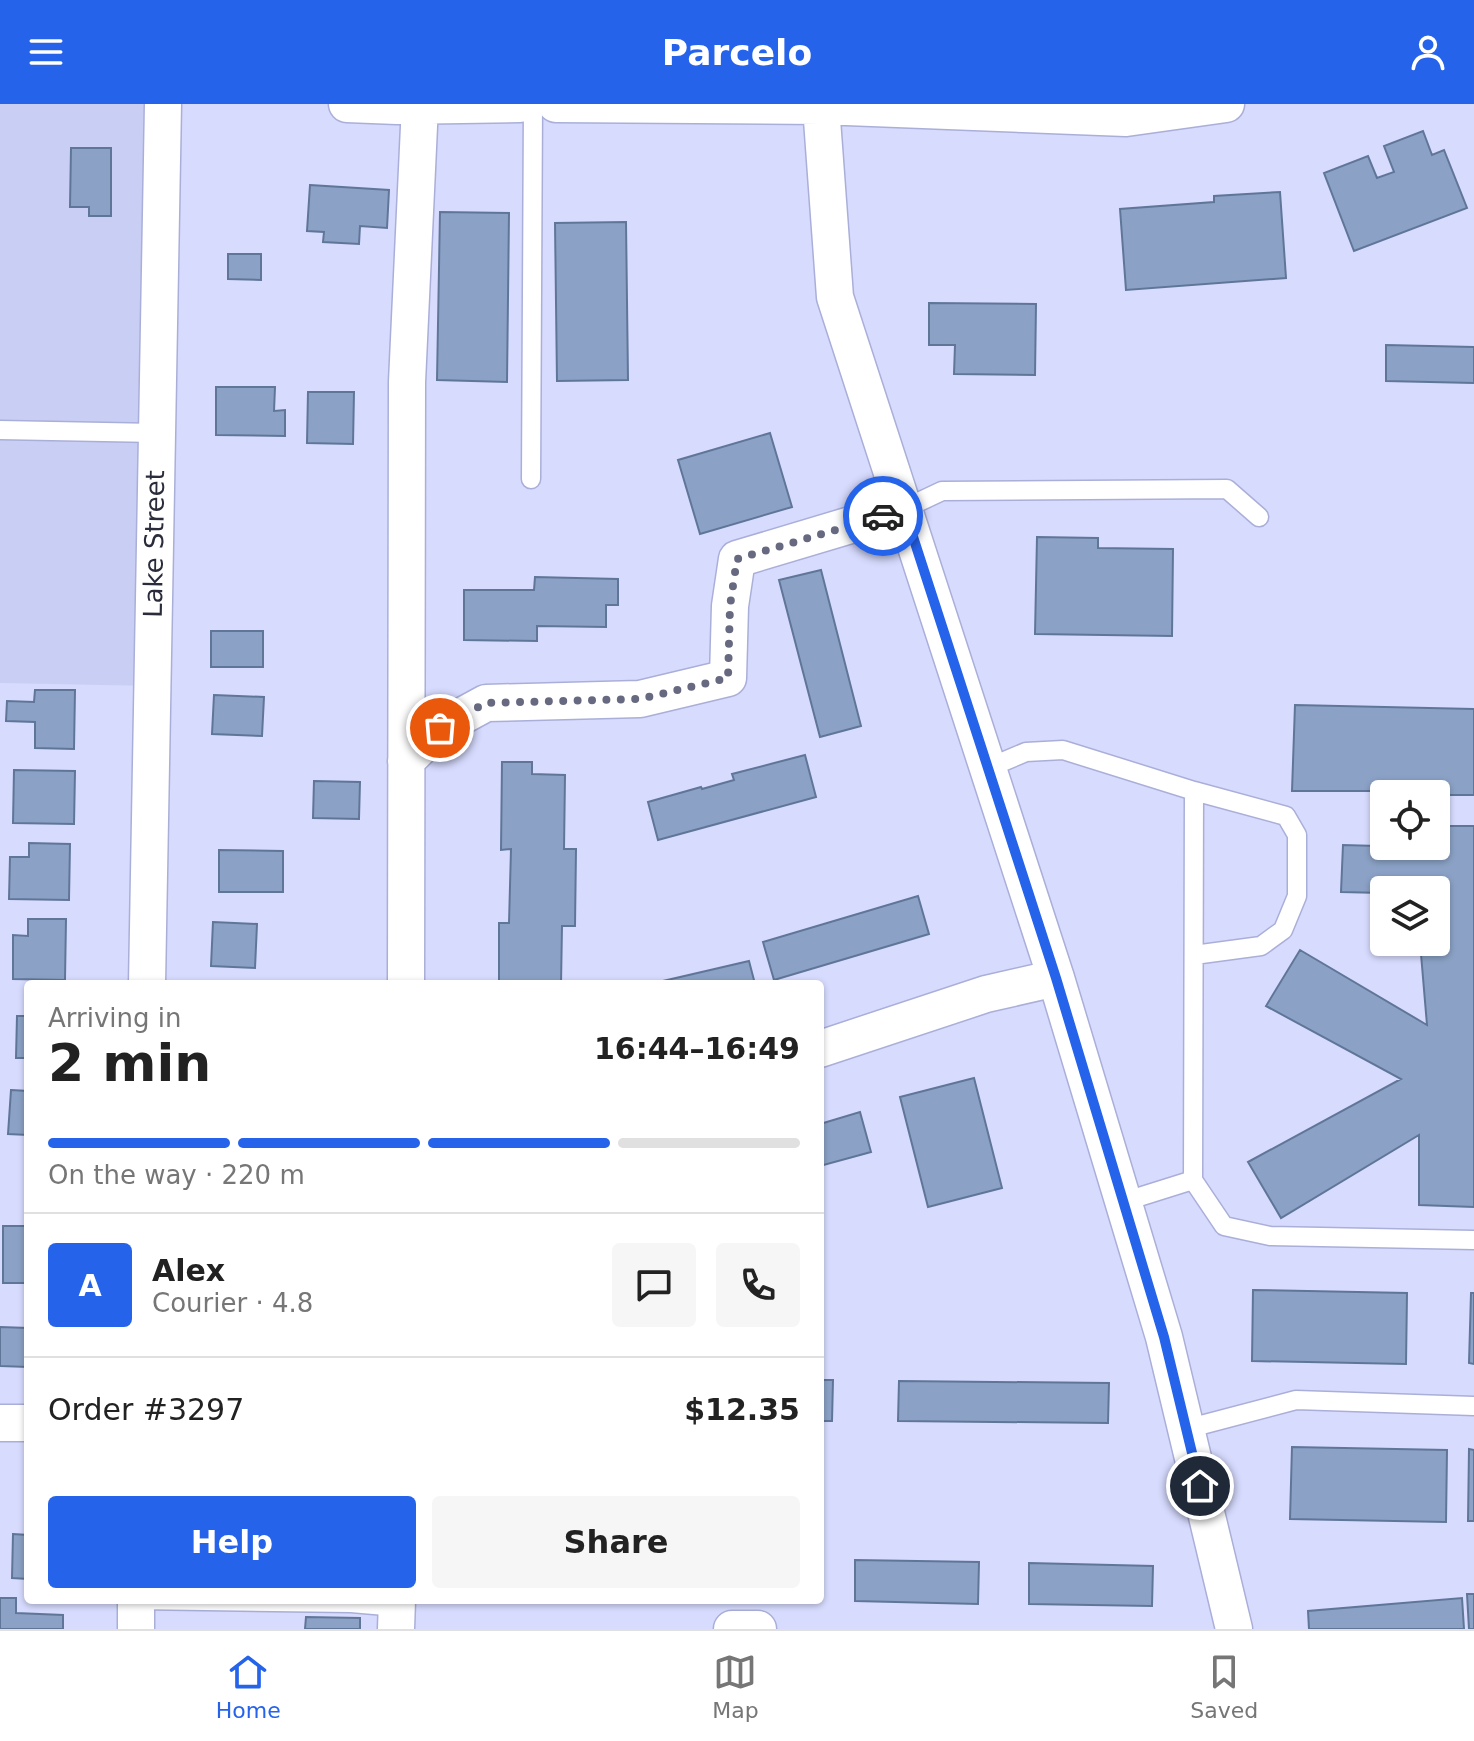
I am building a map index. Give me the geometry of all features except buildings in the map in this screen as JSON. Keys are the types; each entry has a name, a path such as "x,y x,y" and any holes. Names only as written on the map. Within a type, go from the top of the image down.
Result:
{"street":[{"name":"Lake Street","path":"147,980 163,104"},
{"path":"347,104 520,104"},
{"path":"556,104 821,106 1126,118 1226,104"},
{"path":"406,980 407,382 420,105"},
{"path":"821,106 835,297 1056,978 1164,1337 1234,1629"},
{"path":"406,761 440,728 486,703 640,699 728,678 730,606 737,559 904,509"},
{"path":"824,1048 986,994 1056,978"},
{"path":"0,1423 24,1423"},
{"path":"136,1604 136,1629"},
{"path":"732,1629 758,1629"}],"lane":[{"path":"531,479 533,104"},
{"path":"0,430 156,433"},
{"path":"904,509 942,491 1227,489 1259,517"},
{"path":"988,768 1026,752 1063,750 1286,816 1297,835 1297,896 1283,930 1261,946 1194,955"},
{"path":"1194,791 1193,1180 1224,1226 1270,1236 1474,1240"},
{"path":"1123,1202 1193,1180"},
{"path":"1186,1429 1296,1400 1474,1406"},
{"path":"356,1604 397,1612"}],"shaded area":[{"path":"0,104 163,104 152,686 0,683"}],"way so far":[{"path":"440,728 486,703 640,699 728,678 730,606 737,559 883,516"}],"route":[{"path":"883,516 904,509 1056,978 1164,1337 1200,1486"}]}
